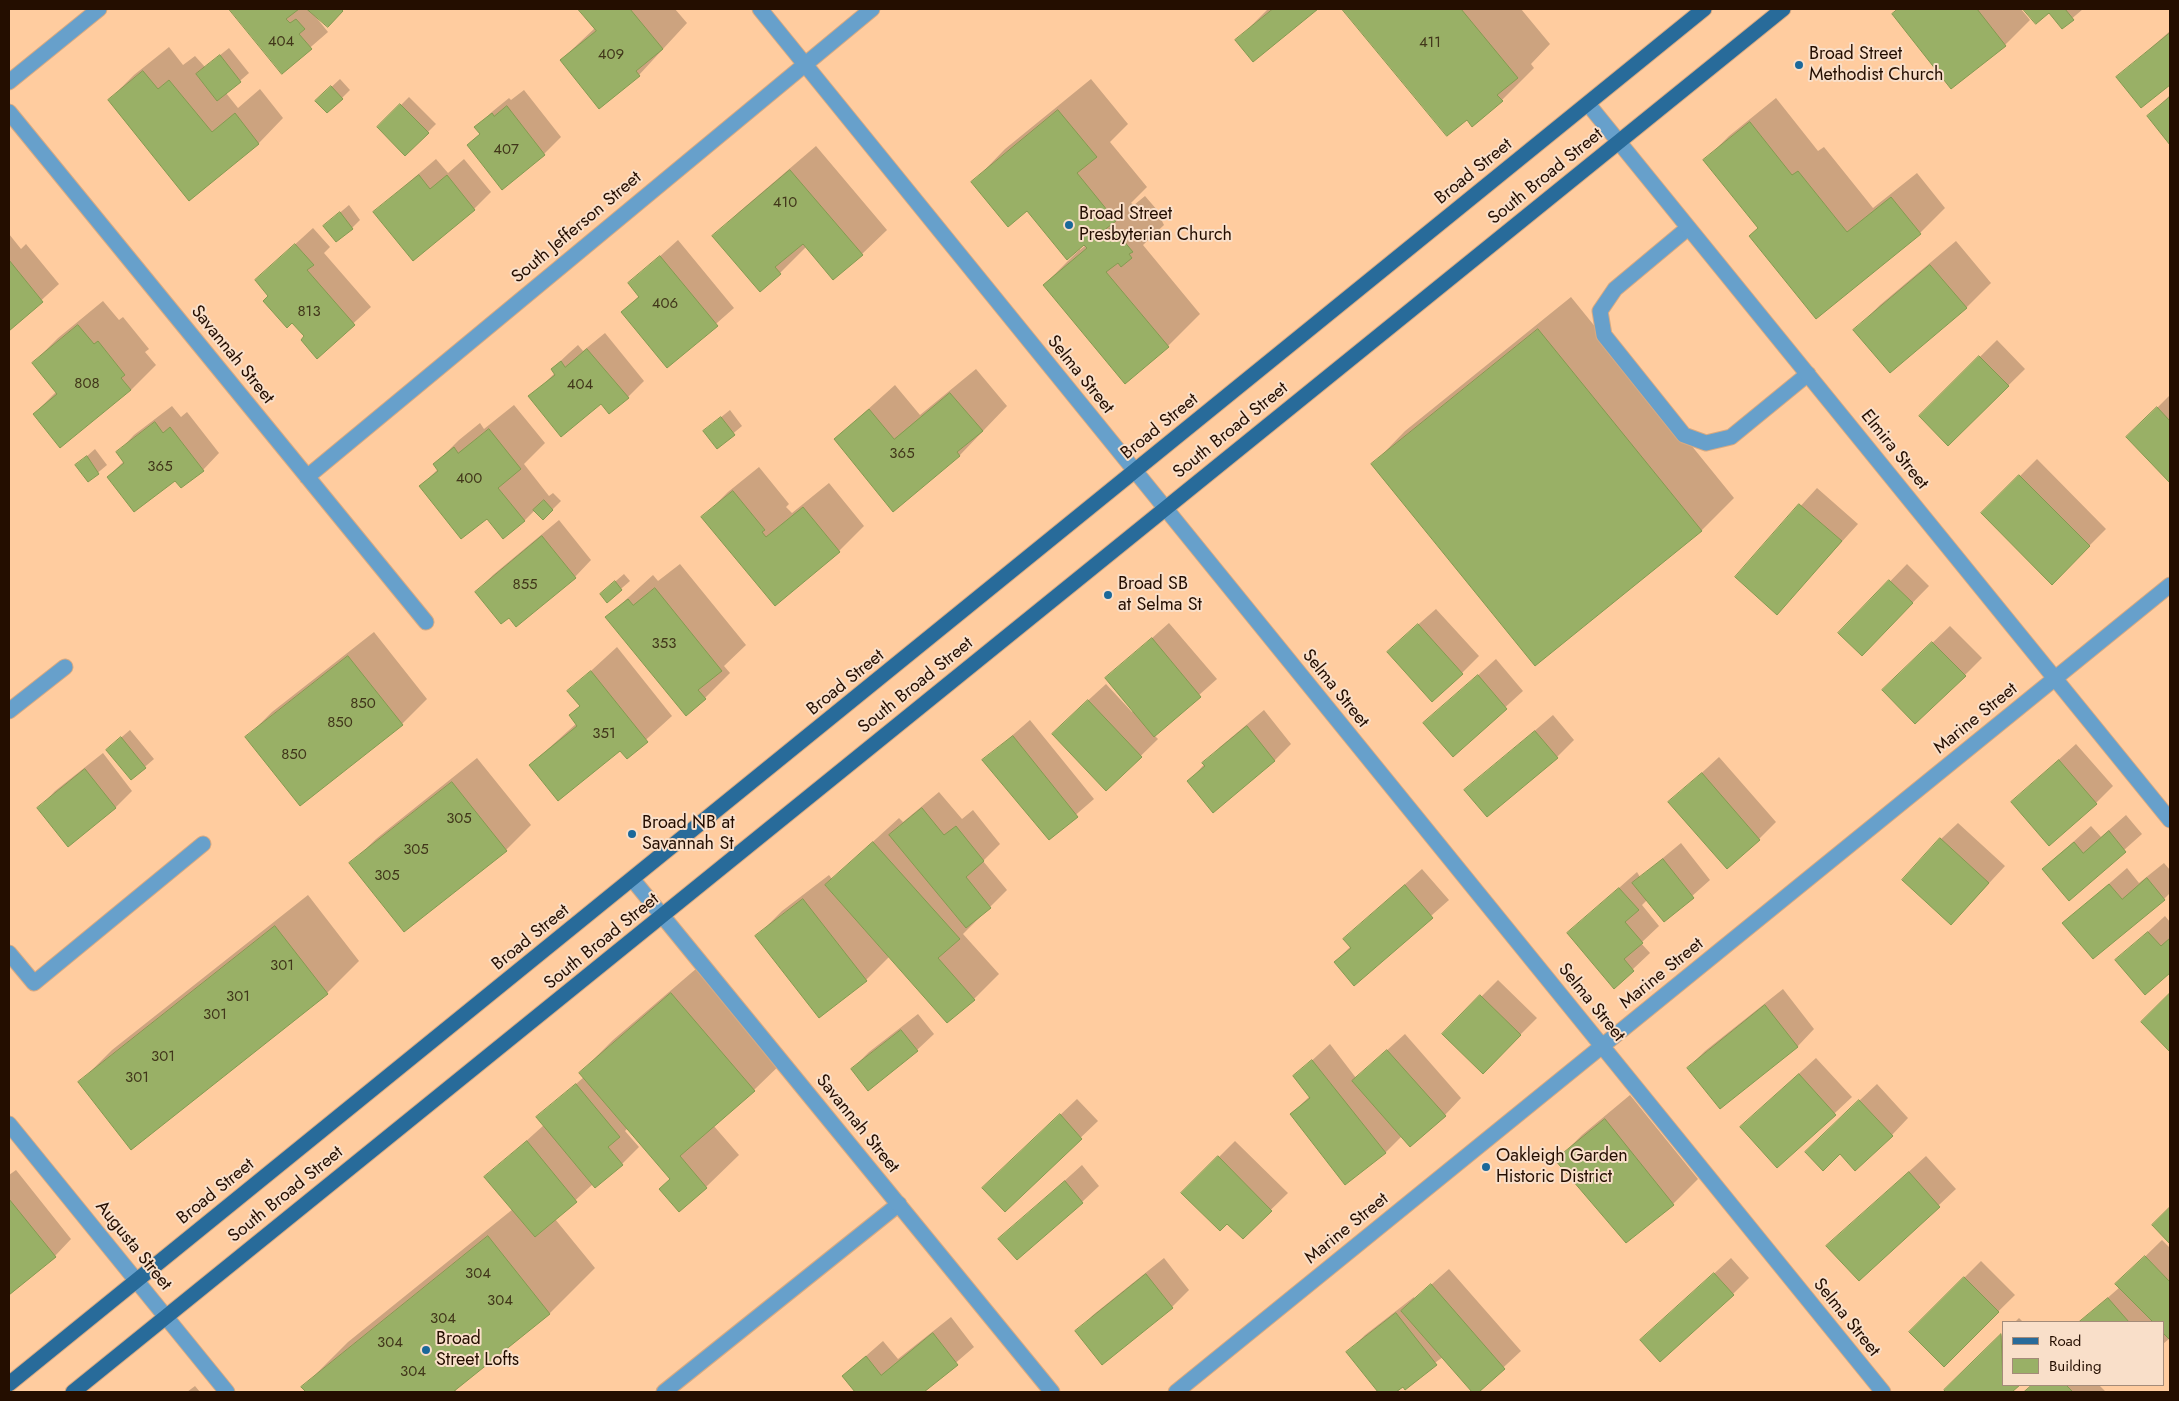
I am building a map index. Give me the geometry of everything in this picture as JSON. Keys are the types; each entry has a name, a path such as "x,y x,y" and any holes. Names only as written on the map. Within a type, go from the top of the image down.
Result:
{"main road":[{"name":"Broad Street","path":"9,1384 634,880 1704,9"},
{"name":"South Broad Street","path":"73,1392 1783,9"}],"street":[{"path":"9,82 99,9"},
{"name":"Selma Street","path":"760,9 1883,1392"},
{"name":"South Jefferson Street","path":"307,477 872,9"},
{"name":"Elmira Street","path":"1588,104 2170,820"},
{"name":"Savannah Street","path":"9,112 426,622"},
{"path":"1688,228 1615,289 1600,310 1604,335 1684,435 1706,443 1731,437 1808,374"},
{"name":"Marine Street","path":"1176,1392 2170,585"},
{"path":"9,711 65,667"},
{"path":"9,953 34,984 203,844"},
{"name":"Savannah Street","path":"634,880 1052,1392"},
{"name":"Augusta Street","path":"9,1124 227,1392"},
{"path":"664,1392 899,1204"}],"building":[{"path":"229,9 299,9 286,19 290,23 296,19 305,29 299,34 312,49 282,74"},
{"path":"307,9 341,9 343,11 328,27"},
{"path":"578,9 630,9 663,49 636,71 640,76 599,109 560,60 596,31"},
{"path":"1273,9 1318,9 1253,62 1235,40"},
{"path":"1342,9 1461,9 1518,78 1497,95 1503,101 1472,127 1467,120 1447,136"},
{"path":"1898,9 1977,9 2006,46 1951,89 1892,14"},
{"path":"2023,9 2065,9 2074,20 2062,29 2049,13 2036,24"},
{"path":"2170,33 2170,85 2141,108 2116,77"},
{"path":"220,55 241,82 217,101 196,74"},
{"path":"143,71 158,89 169,80 212,132 235,113 259,144 189,201 108,100"},
{"path":"331,86 343,99 327,113 315,101"},
{"path":"2170,97 2170,145 2147,116"},
{"path":"400,104 429,133 405,156 377,127"},
{"path":"507,106 545,155 502,190 467,145 480,134 474,127 492,113 494,116"},
{"path":"1058,110 1097,157 1077,173 1116,221 1098,235 1100,237 1112,227 1133,252 1129,254 1132,258 1121,267 1118,263 1106,272 1169,347 1125,384 1043,285 1087,248 1084,245 1067,260 1027,211 1008,227 971,182"},
{"path":"1750,122 1792,175 1798,171 1847,232 1891,197 1921,234 1816,319 1749,236 1758,228 1703,160"},
{"path":"790,170 863,255 833,280 803,244 775,267 781,274 760,292 712,236"},
{"path":"419,175 430,189 447,175 475,210 413,261 373,212"},
{"path":"340,212 353,229 336,242 323,226"},
{"path":"295,244 314,265 307,270 355,325 317,359 301,340 304,336 292,323 287,328 263,301 268,296 255,280"},
{"path":"660,256 718,326 667,368 621,312 639,297 628,283"},
{"path":"9,260 43,302 9,331"},
{"path":"1930,265 1967,308 1890,373 1853,330"},
{"path":"78,325 94,344 98,341 125,375 121,378 131,390 60,448 33,414 57,394 32,363"},
{"path":"1538,329 1702,531 1535,666 1371,464"},
{"path":"587,349 629,398 609,414 601,404 561,437 528,396 555,375 551,369 561,361 565,367"},
{"path":"1979,356 2009,386 1948,446 1919,416"},
{"path":"950,393 983,431 957,452 960,456 893,512 834,439 869,409 894,439"},
{"path":"2157,407 2170,421 2170,483 2126,437"},
{"path":"721,417 735,435 717,449 703,431"},
{"path":"155,422 163,433 170,427 204,471 181,488 175,481 134,512 107,477 124,463 116,452"},
{"path":"489,429 521,469 498,488 525,521 503,539 487,519 461,539 419,486 438,471 433,464 454,447 458,453"},
{"path":"87,456 99,474 88,482 75,465"},
{"path":"2019,475 2090,546 2052,585 1981,513"},
{"path":"733,491 765,530 762,532 766,537 803,507 840,552 775,606 701,517"},
{"path":"544,500 553,510 543,520 533,510"},
{"path":"1799,504 1842,541 1777,615 1735,577"},
{"path":"542,536 576,578 516,627 509,618 501,624 475,592"},
{"path":"1889,580 1913,603 1862,656 1838,633"},
{"path":"615,581 622,590 607,603 600,594"},
{"path":"655,588 722,671 698,690 706,699 686,716 605,617 628,599 633,605"},
{"path":"1418,624 1463,674 1432,702 1387,652"},
{"path":"1152,638 1201,697 1154,737 1105,678"},
{"path":"1932,642 1966,676 1915,724 1882,690"},
{"path":"348,656 403,725 300,806 245,737"},
{"path":"591,671 648,742 627,759 620,751 558,801 529,765 577,726 569,715 580,706 567,691"},
{"path":"1478,675 1507,709 1453,757 1423,723"},
{"path":"1088,700 1142,757 1106,791 1052,734"},
{"path":"1247,726 1275,761 1213,813 1187,781 1205,766 1202,763"},
{"path":"1535,731 1558,758 1487,817 1464,790"},
{"path":"1013,736 1078,817 1049,840 982,760"},
{"path":"121,737 146,768 131,780 106,750"},
{"path":"2059,760 2097,804 2049,846 2011,802"},
{"path":"85,769 116,808 68,847 37,808"},
{"path":"1702,773 1760,840 1727,869 1668,802"},
{"path":"452,782 507,851 404,932 349,863"},
{"path":"922,808 944,835 956,826 984,861 966,877 991,908 966,928 889,835"},
{"path":"2109,831 2126,852 2069,901 2042,869 2074,842 2083,853"},
{"path":"1940,838 1989,883 1951,925 1902,880"},
{"path":"873,842 960,939 938,958 975,1000 947,1023 825,885"},
{"path":"1663,859 1694,898 1664,922 1632,883"},
{"path":"2147,878 2165,900 2093,959 2062,923 2109,884 2122,899"},
{"path":"1405,885 1433,918 1354,986 1334,962 1351,948 1343,939"},
{"path":"1619,888 1639,910 1625,922 1643,943 1624,959 1634,971 1614,989 1567,933"},
{"path":"803,899 867,981 819,1018 755,936"},
{"path":"275,926 328,994 131,1150 78,1082"},
{"path":"2148,932 2161,946 2170,938 2170,973 2145,995 2115,960"},
{"path":"671,993 755,1091 680,1156 707,1188 679,1212 659,1189 670,1179 579,1073"},
{"path":"2170,993 2170,1052 2141,1022"},
{"path":"1480,995 1521,1035 1483,1074 1442,1034"},
{"path":"1765,1005 1798,1047 1720,1109 1687,1068"},
{"path":"901,1030 918,1051 868,1091 851,1069"},
{"path":"1387,1050 1446,1116 1410,1147 1352,1081"},
{"path":"1312,1060 1386,1153 1345,1185 1290,1114 1310,1098 1293,1076"},
{"path":"1799,1074 1836,1115 1777,1168 1740,1127"},
{"path":"576,1084 620,1137 608,1147 623,1165 595,1188 536,1117"},
{"path":"1859,1100 1893,1136 1855,1171 1840,1154 1823,1171 1805,1152"},
{"path":"1060,1114 1082,1139 1005,1212 982,1188"},
{"path":"1605,1119 1674,1205 1626,1243 1555,1160"},
{"path":"527,1141 577,1202 535,1237 484,1177"},
{"path":"1218,1156 1272,1211 1243,1239 1227,1224 1220,1231 1181,1193"},
{"path":"1909,1172 1940,1207 1859,1281 1826,1246"},
{"path":"1065,1181 1083,1203 1017,1260 998,1239"},
{"path":"9,1199 56,1257 9,1295"},
{"path":"2170,1207 2170,1244 2152,1225"},
{"name":"Broad Street Lofts","path":"488,1236 550,1314 453,1392 306,1392 301,1387"},
{"path":"2145,1256 2170,1282 2170,1340 2164,1334 2164,1321 2152,1321 2115,1284"},
{"path":"1714,1273 1734,1295 1660,1362 1640,1340"},
{"path":"1146,1274 1173,1308 1102,1365 1075,1331"},
{"path":"1964,1277 1999,1312 1944,1367 1909,1332"},
{"path":"1431,1284 1505,1369 1479,1392 1472,1392 1401,1311"},
{"path":"2108,1298 2128,1321 2080,1321"},
{"path":"1396,1313 1437,1365 1405,1390 1403,1387 1396,1392 1378,1392 1346,1352"},
{"path":"933,1333 958,1365 924,1392 855,1392 842,1376 866,1356 881,1375"},
{"path":"2001,1334 2002,1386 2019,1386 2012,1392 1946,1392 1944,1390"},
{"path":"2031,1386 2067,1386 2073,1392 2024,1392"}],"place":[{"name":"Broad Street Methodist Church","path":"1799,65"},
{"name":"Broad Street Presbyterian Church","path":"1069,225"},
{"name":"Broad SB at Selma St","path":"1108,595"},
{"name":"Broad NB at Savannah St","path":"632,834"},
{"name":"Oakleigh Garden Historic District","path":"1486,1167"},
{"name":"Broad Street Lofts","path":"426,1350"}]}
